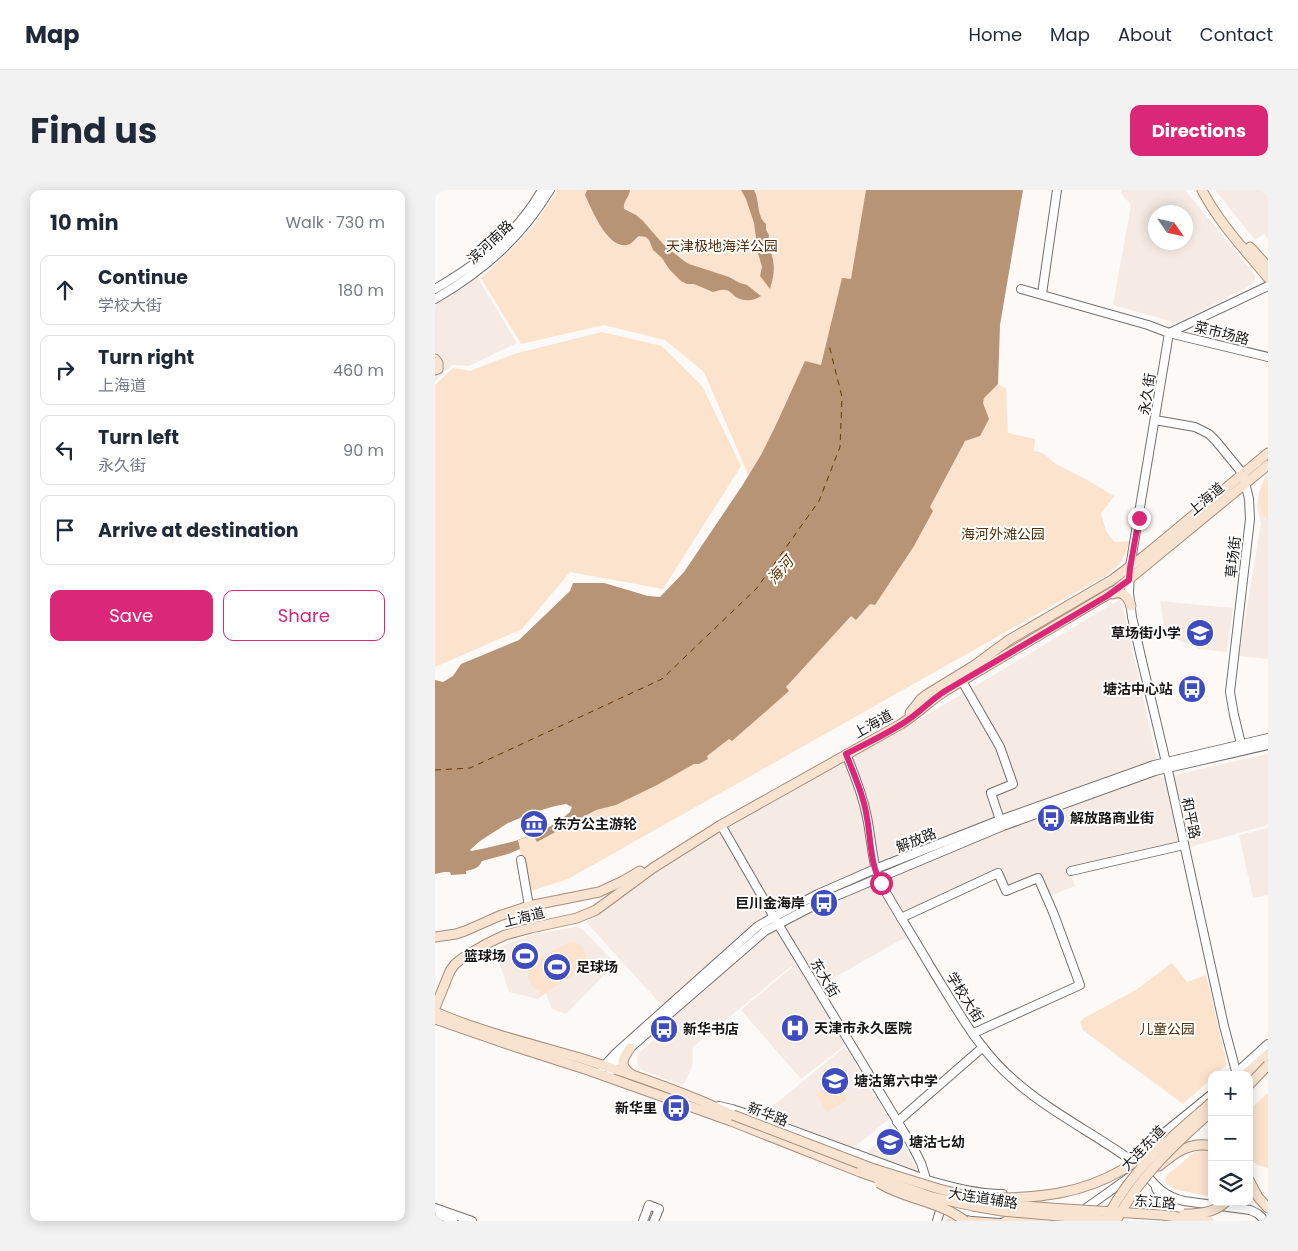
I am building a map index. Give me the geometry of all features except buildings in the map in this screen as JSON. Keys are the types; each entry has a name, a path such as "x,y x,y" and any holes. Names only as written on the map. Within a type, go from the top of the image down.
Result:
{"main road":[{"path":"1207,193 1268,267"},
{"path":"1207,193 1224,225 1268,278"},
{"path":"435,359 438,364 438,370 435,370"},
{"name":"上海道","path":"435,937 456,934 529,906 599,892 615,885 720,822 898,722 925,695 975,665 1016,636 1104,586 1130,568 1268,453"},
{"name":"上海道","path":"437,1004 450,971 464,956 505,935 570,920 601,907 653,868 721,825 901,724 915,715 934,698 1107,596 1268,465"},
{"path":"1107,596 1123,593 1131,606"},
{"path":"437,1004 439,1019"},
{"name":"新华路","path":"435,1012 439,1019 513,1046 636,1077 860,1172 932,1197 1002,1211 1101,1217"},
{"path":"630,1048 623,1059 623,1064 625,1070 636,1077"},
{"path":"1242,1071 1268,1054"},
{"path":"606,1069 618,1056"},
{"path":"1253,1075 1268,1064"},
{"path":"1253,1081 1268,1064"},
{"name":"新华路","path":"606,1069 621,1082 707,1108"},
{"name":"大连东道","path":"1101,1217 1114,1205 1129,1182 1148,1159 1208,1105"},
{"name":"大连东道","path":"1116,1221 1144,1171 1164,1156 1208,1115"},
{"name":"新华路","path":"732,1118 871,1168 939,1189 1009,1205 1101,1217"},
{"path":"978,1198 1037,1197 1075,1190 1116,1173 1164,1143"},
{"path":"1144,1171 1187,1147 1201,1144 1208,1145"},
{"path":"860,1172 891,1190 944,1208 965,1221"},
{"path":"1253,1188 1258,1197 1268,1208"},
{"path":"1162,1215 1204,1212 1221,1206"},
{"name":"东江路","path":"1101,1217 1162,1215 1209,1221"},
{"path":"1088,1221 1101,1217 1116,1221"}],"street":[{"name":"滨河南路","path":"435,289 455,278 483,258 507,237 529,210 542,190"},
{"name":"滨河南路","path":"435,299 473,274 504,248 527,224 550,190"},
{"path":"1041,294 1057,190"},
{"path":"1169,333 1268,286"},
{"name":"菜市场路","path":"1021,288 1148,325 1169,333 1268,357"},
{"name":"永久街","path":"1130,568 1169,333"},
{"name":"草场街","path":"1155,420 1195,427 1209,434 1243,474 1246,484 1250,519 1231,692 1232,707 1242,748"},
{"path":"1130,568 1129,593 1131,606 1163,751 1168,763"},
{"path":"962,681 1000,748 1013,784 991,793 1000,820"},
{"name":"解放路","path":"618,1056 758,926 817,904 1003,826 1168,763 1185,764 1242,748 1268,738"},
{"name":"解放路","path":"618,1056 630,1048 776,920 818,894 875,869 1000,820 1168,763 1242,748 1268,745"},
{"name":"学校大街","path":"846,754 864,804 878,878 950,999 983,1048 1015,1081 1036,1098 1131,1160 1144,1171 1155,1186"},
{"name":"和平路","path":"1168,763 1224,1026 1237,1071"},
{"name":"东大街","path":"721,825 913,1147 927,1180 927,1200"},
{"path":"1071,871 1184,844"},
{"path":"521,860 529,906"},
{"path":"901,918 998,873 1006,891 1038,878 1053,912 1080,985 976,1032 974,1035"},
{"path":"1241,1071 1268,1044"},
{"path":"897,1122 983,1048"},
{"path":"589,1066 618,1056"},
{"path":"1253,1082 1268,1070"},
{"name":"大连道辅路","path":"707,1108 731,1109 754,1116 945,1185 976,1192 1018,1194 1052,1190 1096,1179 1113,1172 1131,1160 1208,1097"},
{"name":"大连道辅路","path":"707,1108 734,1127 846,1171 927,1200 972,1212 1035,1218 1075,1215 1144,1171 1208,1119"},
{"path":"937,1221 945,1185"},
{"path":"1155,1186 1174,1221"},
{"path":"1155,1186 1178,1200 1250,1210 1257,1213 1264,1221"},
{"path":"643,1221 649,1205 659,1209 654,1221"},
{"path":"435,1208 472,1221"},
{"path":"435,1214 453,1221"}],"shaded area":[{"path":"1122,190 1185,190 1255,275 1253,284 1177,323 1113,305 1131,205 1121,193"},
{"path":"1215,190 1268,190 1268,239 1264,234 1255,240"},
{"path":"477,277 517,343 469,366 452,365 435,381 435,305"},
{"path":"1268,475 1268,659 1239,656 1261,524 1257,505 1259,492 1264,478"},
{"path":"1121,599 1161,778 1268,754 1268,825 1179,850 1071,875 1075,886 1050,896 1040,873 1009,885 999,870 895,916 906,937 814,989 796,962 693,1047 692,1066 683,1086 642,1070 638,1066 637,1058 639,1053 676,1021 586,922 674,861 728,827 927,715"},
{"name":"草场街小学","path":"1160,601 1233,608 1227,652 1199,649 1176,639 1164,626"},
{"path":"1268,828 1268,895 1253,898 1239,835"},
{"path":"576,927 582,929 617,965 606,973 566,1014 552,1009 546,993 538,999 509,992 495,949 530,935"},
{"name":"天津市永久医院","path":"796,964 845,1045 801,1079 741,1010"},
{"name":"塘沽第六中学","path":"845,1047 889,1119 853,1148 762,1115"},
{"name":"塘沽七幼","path":"893,1130 917,1169 914,1173 866,1153"}],"green space":[{"name":"天津极地海洋公园","path":"558,190 873,190 857,272 822,372 750,479 704,372 665,340 604,325 521,344 481,278 535,224"},
{"path":"602,332 662,346 702,386 741,466 663,589 570,572 522,629 435,667 435,385 453,368 470,371 514,354"},
{"name":"海河外滩公园","path":"992,382 1006,388 1008,433 1035,439 1034,451 1043,453 1056,464 1114,496 1101,514 1106,531 1114,542 1129,541 1126,553 1118,565 1105,576 568,879 530,891 516,835"},
{"path":"1268,478 1268,521 1264,517 1259,500 1261,487"},
{"path":"573,942 584,949 586,955 585,962 589,960 591,963 540,997 538,994 541,991 537,990 529,982 528,974 531,966 551,952"},
{"name":"篮球场","path":"526,945 533,963 523,967 516,948"},
{"name":"儿童公园","path":"1172,963 1187,982 1206,975 1227,1064 1219,1071 1208,1071 1208,1082 1183,1104 1083,1030 1080,1022 1084,1018 1136,990"},
{"path":"836,1081 847,1100 838,1106 826,1087"},
{"path":"825,1088 837,1106 827,1112 816,1094"},
{"path":"1268,1093 1268,1168 1253,1162 1253,1106"},
{"path":"1208,1141 1208,1196 1174,1189 1166,1183 1165,1178"},
{"path":"957,1213 1050,1221 944,1221 949,1215"}],"water":[{"path":"587,190 630,190 624,204 624,209 643,221 663,244 684,261 747,285 761,296 752,300 742,300 728,291 713,292 681,281 653,250 646,237 639,236 630,244 622,245 615,242 608,236 597,219 585,195"},
{"path":"741,190 754,190 759,212 766,224 774,267 770,289 760,276 762,267 754,223"},
{"name":"海河","path":"866,190 1023,190 1000,325 998,384 984,398 983,403 989,419 980,436 965,441 930,507 933,511 914,546 875,605 870,604 856,620 851,616 786,687 789,691 732,741 729,739 707,756 708,759 699,764 694,764 616,805 596,810 537,842 533,835 518,840 520,849 482,861 474,869 466,871 466,874 451,875 450,872 444,872 435,874 435,680 443,682 453,676 461,664 519,640 570,591 573,583 604,583 648,596 660,597 684,572 761,455 805,361 821,365 842,278 851,279"}],"pier":[{"path":"566,804 572,807 570,812 544,830 515,841 470,850 480,841 508,823 535,812"}],"ferry route":[{"path":"435,770 470,768 662,679 757,588 819,501 840,447 842,397 829,345"}],"place":[{"name":"草场街小学","path":"1200,633"},
{"name":"塘沽中心站","path":"1192,689"},
{"name":"解放路商业街","path":"1051,818"},
{"name":"东方公主游轮","path":"534,824"},
{"name":"巨川金海岸","path":"824,903"},
{"name":"篮球场","path":"525,956"},
{"name":"足球场","path":"557,967"},
{"name":"天津市永久医院","path":"795,1028"},
{"name":"新华书店","path":"664,1029"},
{"name":"塘沽第六中学","path":"835,1081"},
{"name":"新华里","path":"676,1108"},
{"name":"塘沽七幼","path":"890,1142"}],"route":[{"path":"881,883 873,863 864,804 846,754 901,724 945,691 1107,596 1129,580 1139,518"}]}
